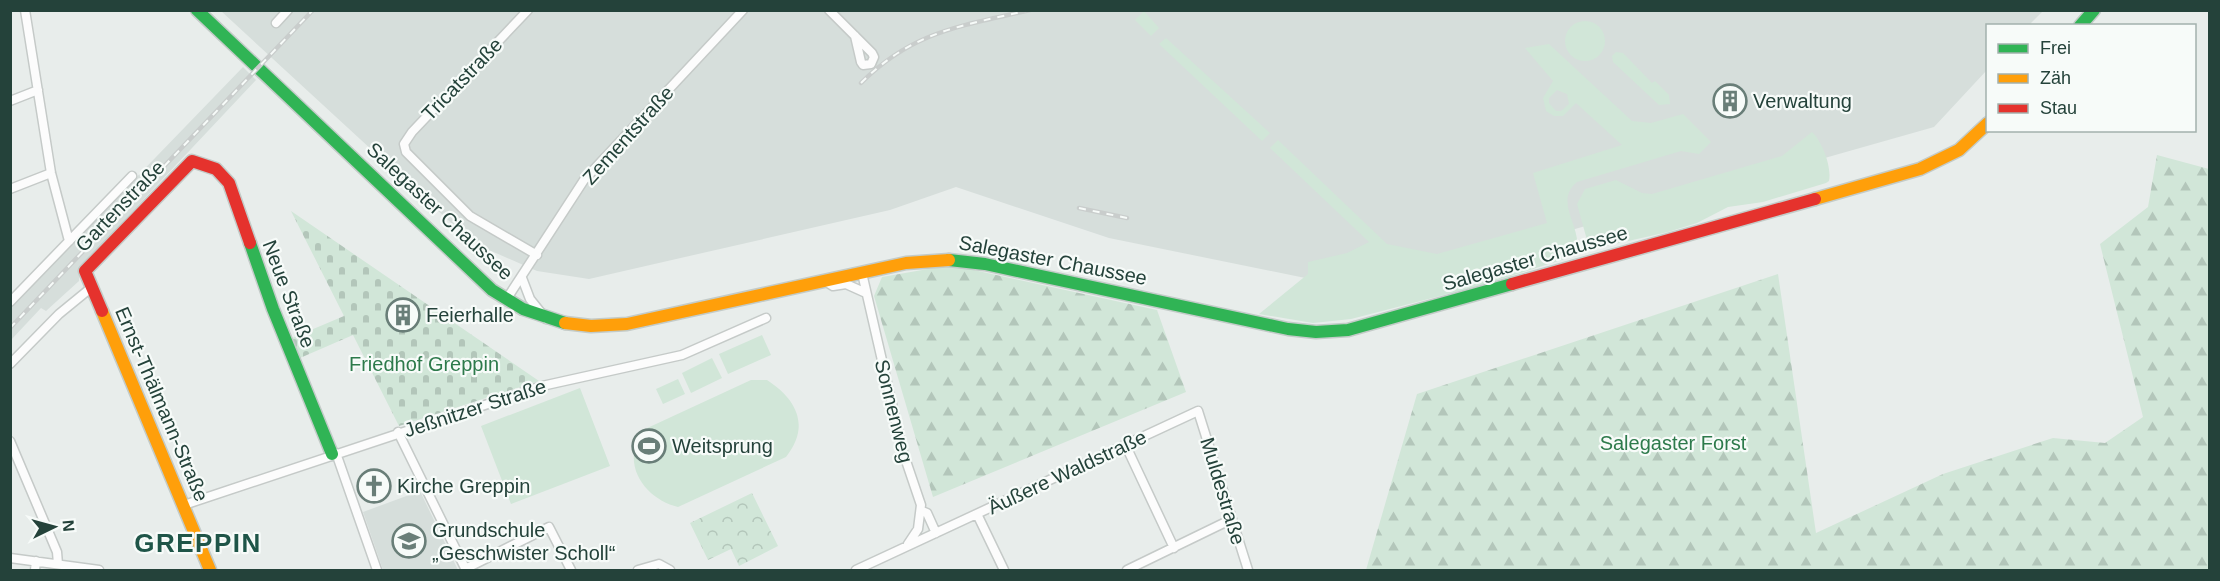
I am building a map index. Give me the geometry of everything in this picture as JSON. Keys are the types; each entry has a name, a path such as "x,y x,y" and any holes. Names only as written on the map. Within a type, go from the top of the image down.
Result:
{"main road":[{"name":"Salegaster Chaussee","path":"197,10 480,279 506,300 546,319 584,325 618,325 918,261 955,259 1298,331 1324,332 1363,327 1920,169 1959,150 1986,125"},
{"path":"2082,24 2094,10"},
{"name":"Gartenstraße","path":"92,287 85,271 93,261 187,164 198,161"},
{"name":"Neue Straße","path":"198,161 216,169 229,183 273,309 334,453"},
{"name":"Ernst-Thälmann-Straße","path":"92,287 210,570"}],"street":[{"path":"25,10 51,173 69,241"},
{"path":"276,23 288,10"},
{"name":"Tricatstraße","path":"528,10 412,132 405,144 406,152 470,216 537,255"},
{"name":"Zementstraße","path":"506,300 585,180 743,10"},
{"path":"829,10 855,36"},
{"path":"10,101 38,90"},
{"path":"10,189 51,173"},
{"path":"10,302 132,177"},
{"name":"Sonnenweg","path":"862,273 903,452 922,511"},
{"path":"522,278 530,299 546,319"},
{"path":"825,281 833,286 846,284 866,293"},
{"path":"10,364 59,314 92,287"},
{"name":"Jeßnitzer Straße","path":"184,505 334,453 542,386 682,355 707,346 766,318"},
{"name":"Äußere Waldstraße","path":"856,570 1197,411"},
{"name":"Muldestraße","path":"1197,411 1248,570"},
{"path":"398,432 466,570 549,527 571,570"},
{"path":"10,441 58,556 58,564"},
{"path":"1125,444 1174,548"},
{"name":"Neue Straße","path":"334,453 377,570"},
{"path":"908,544 918,529 922,511 927,513 936,533"},
{"path":"977,514 1005,570"},
{"path":"1127,570 1138,568 1232,519"},
{"path":"10,558 35,566 58,564 99,570"},
{"path":"638,570 655,564 670,570"}],"shaded area":[{"path":"221,11 2043,11 2030,24 1986,24 1986,71 1934,127 1438,268 1354,288 1109,238 956,187 890,210 589,279 537,271 473,243"},
{"path":"243,67 256,80 80,267 79,281 46,311 41,308 11,340 11,307"},
{"name":"Grundschule „Geschwister Scholl“","path":"420,491 458,570 383,570 363,512"}],"green space":[{"path":"1144,11 1159,28 1151,36 1135,20"},
{"path":"1585,21 1599,27 1605,41 1599,55 1585,61 1571,55 1565,41 1571,27"},
{"path":"1166,38 1270,133 1262,141 1159,44"},
{"path":"1549,44 1632,121 1651,123 1683,114 1711,142 1699,154 1681,151 1577,182 1570,190 1568,199 1568,208 1577,237 1574,256 1479,286 1351,319 1313,323 1259,314 1308,274 1308,262 1347,253 1369,242 1270,148 1278,140 1387,244 1437,254 1547,223 1533,173 1622,145 1576,103 1563,116 1554,116 1546,111 1543,98 1553,81 1525,48","holes":["1557,90 1567,94 1569,104 1561,111 1556,111 1549,103 1549,98"]},
{"path":"1616,52 1623,53 1652,83 1655,81 1669,95 1670,104 1659,105 1613,62 1612,56"},
{"path":"1812,132 1819,141 1828,162 1830,175 1826,183 1763,202 1728,207 1697,223 1668,232 1593,249 1587,240 1577,204 1585,189 1616,180 1642,193 1652,194 1782,156"},
{"name":"Salegaster Forst","path":"2157,155 2209,169 2209,570 1366,570 1417,394 1778,274 1816,533 1943,474 2053,438 2105,443 2143,417 2100,244 2148,207"},
{"name":"Friedhof Greppin","path":"291,211 539,381 399,426 353,335 300,358 292,338 344,316"},
{"path":"951,265 1157,310 1186,392 933,497 874,296 882,277"},
{"path":"762,335 771,355 728,374 719,354"},
{"path":"712,358 722,378 691,393 682,373"},
{"path":"678,379 685,394 663,404 656,389"},
{"path":"751,380 767,380 778,388 793,405 799,425 798,435 786,457 678,507 653,495 641,481 634,463 634,453 643,430"},
{"path":"580,388 610,466 511,504 481,426"},
{"path":"752,493 778,546 739,566 731,549 708,560 690,523"}],"railway":[{"path":"10,328 313,10"},
{"path":"861,83 880,66 919,41 960,26 1030,10"},
{"path":"1079,208 1127,218"}],"traffic: fast":[{"path":"197,10 492,290 523,309 565,323"},
{"path":"2082,24 2094,10"},
{"path":"250,243 273,309 332,454"},
{"path":"949,260 985,264 1288,329 1316,332 1348,330 1512,284"}],"traffic: slow":[{"path":"1815,199 1920,169 1959,150 1986,125"},
{"path":"565,323 591,326 627,324 906,263 949,260"},
{"path":"102,311 210,570"}],"traffic: jam":[{"path":"102,311 85,271 192,161 216,169 229,183 250,243"},
{"path":"1512,284 1815,199"}],"place":[{"name":"Verwaltung","path":"1730,101"},
{"name":"Feierhalle","path":"403,315"},
{"name":"Weitsprung","path":"649,446"},
{"name":"Kirche Greppin","path":"374,486"},
{"name":"Grundschule „Geschwister Scholl“","path":"409,541"}],"district":[{"name":"GREPPIN","path":"198,543"}]}
